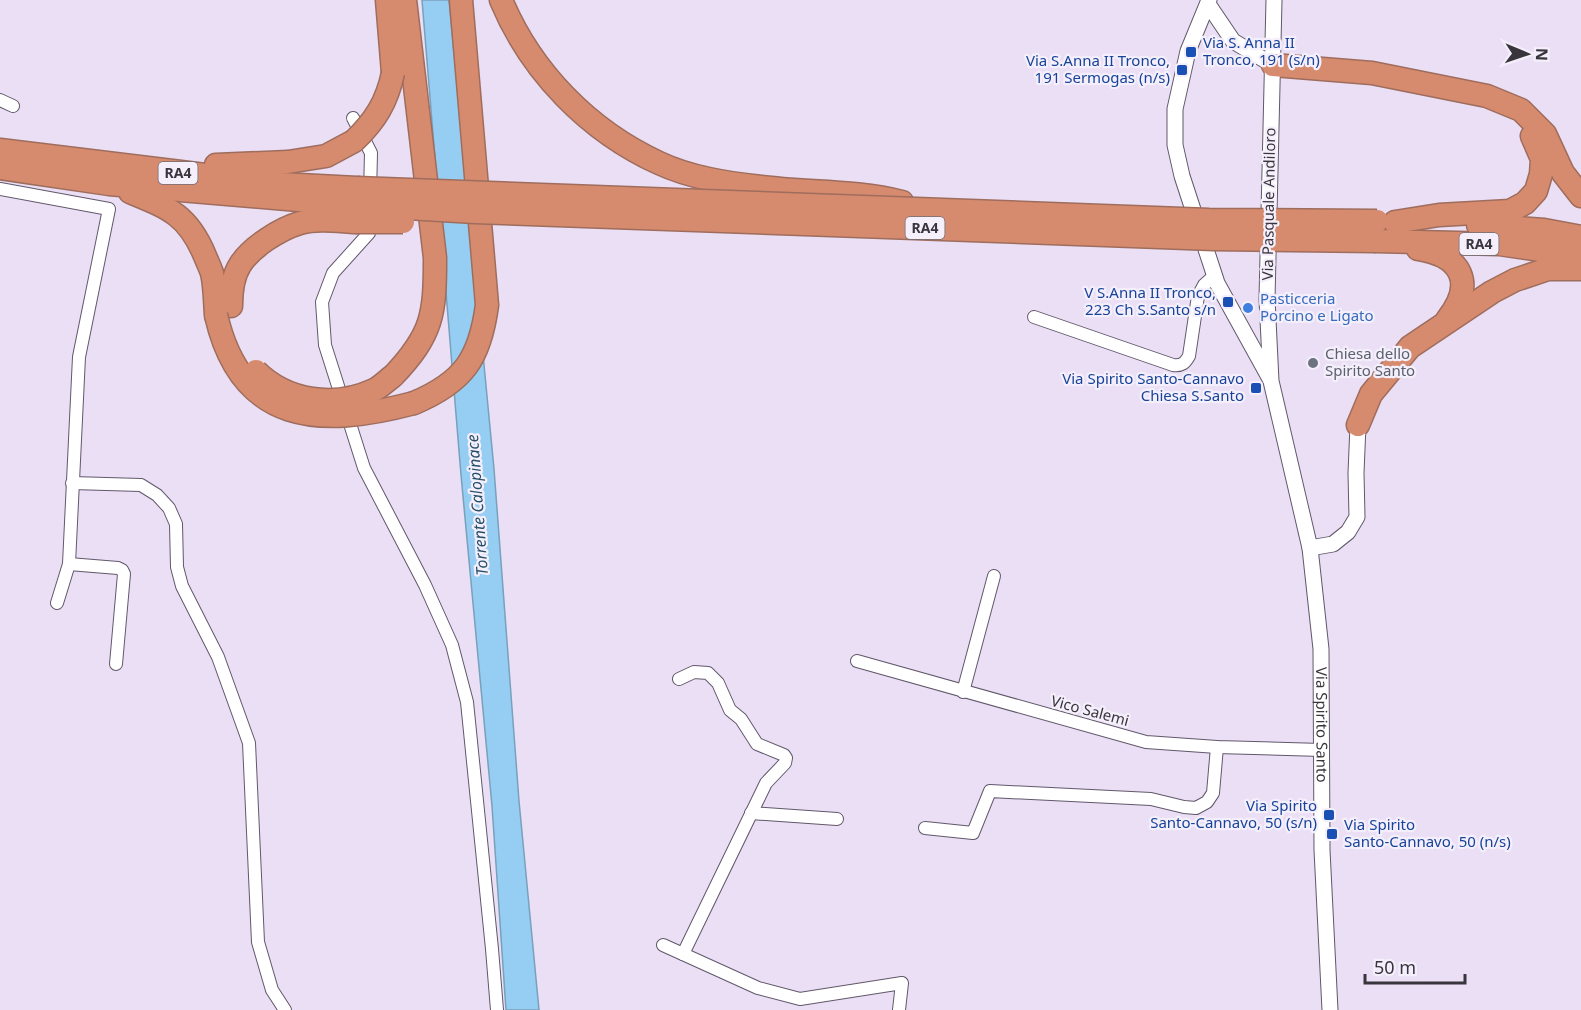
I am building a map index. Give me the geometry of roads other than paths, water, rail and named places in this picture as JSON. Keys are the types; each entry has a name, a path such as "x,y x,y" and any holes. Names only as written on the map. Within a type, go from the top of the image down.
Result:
{"highway":[{"path":"108,174 151,161 223,166 288,162 326,156 354,141 370,126 389,93 393,73 387,0"},
{"path":"108,174 176,214 190,227 212,272 224,310 231,317 238,344 249,364 266,381 303,398 326,401 353,397 376,389 393,376 414,353 427,330 435,297 435,258 405,0"},
{"path":"356,205 322,220 300,223 276,233 240,265 224,310 221,339 247,384 276,405 300,414 329,417 383,411 414,403 448,386 473,357 484,330 488,305 486,273 461,0"},
{"path":"503,6 526,49 558,90 618,141 660,164 698,177 762,187 882,197 933,210"},
{"path":"1273,65 1372,73 1487,96 1521,110 1545,134 1563,173 1581,196"},
{"path":"1382,228 1439,214 1510,211 1525,203 1536,191 1542,159 1521,110"},
{"name":"RA4","path":"0,150 108,174"},
{"name":"RA4","path":"0,168 280,184 356,205 475,212 1214,239 1382,228 1494,226 1544,230 1581,237"},
{"name":"RA4","path":"356,205 933,210 1209,220 1382,228 1581,256"},
{"path":"1382,228 1436,252 1455,264 1462,276 1461,294 1455,309 1444,323"},
{"path":"1358,425 1371,394 1410,346 1491,292 1515,280 1548,269 1581,269"}],"street":[{"name":"Via Pasquale Andiloro","path":"1274,0 1269,170 1268,299 1271,381 1310,548"},
{"path":"1209,2 1233,41 1273,65"},
{"path":"1209,2 1188,51 1175,109 1175,145 1182,176 1214,276 1271,381"},
{"path":"0,100 13,106"},
{"path":"352,118 371,153 369,233 333,273 322,302 325,345 364,468 425,585 452,645 467,702 497,1010"},
{"path":"0,189 109,209 79,357 69,564 57,603"},
{"path":"1034,317 1179,366 1185,363 1189,356 1198,296 1203,285 1214,276"},
{"path":"1310,548 1334,544 1348,532 1357,518 1358,425"},
{"path":"72,483 141,485 157,495 169,508 176,524 177,567 182,586 218,657 249,743 258,942 273,990 285,1010"},
{"name":"Via Spirito Santo","path":"1310,548 1321,649 1322,850 1330,1010"},
{"path":"69,564 118,568 124,574 116,664"},
{"path":"963,692 994,576"},
{"name":"Vico Salemi","path":"857,661 1146,742 1322,750"},
{"path":"679,680 694,672 708,674 718,683 730,710 741,719 757,744 784,755 786,758 785,763 766,783 683,954"},
{"path":"925,828 973,833 990,791 1151,799 1197,808 1208,802 1213,793 1218,747"},
{"path":"751,813 837,819"},
{"path":"663,945 758,988 800,999 902,983 899,1010"}],"water":[{"name":"Torrente Calopinace","path":"422,0 449,0 494,469 519,801 539,1010 506,1010 492,806 461,475"}],"place":[{"name":"Via S. Anna II Tronco, 191 (s/n)","path":"1191,52"},
{"name":"Via S.Anna II Tronco, 191 Sermogas (n/s)","path":"1182,70"},
{"name":"V S.Anna II Tronco, 223 Ch S.Santo s/n","path":"1228,302"},
{"name":"Pasticceria Porcino e Ligato","path":"1248,308"},
{"name":"Chiesa dello Spirito Santo","path":"1313,363"},
{"name":"Via Spirito Santo-Cannavo Chiesa S.Santo","path":"1256,388"},
{"name":"Via Spirito Santo-Cannavo, 50 (s/n)","path":"1329,815"},
{"name":"Via Spirito Santo-Cannavo, 50 (n/s)","path":"1332,834"}]}
